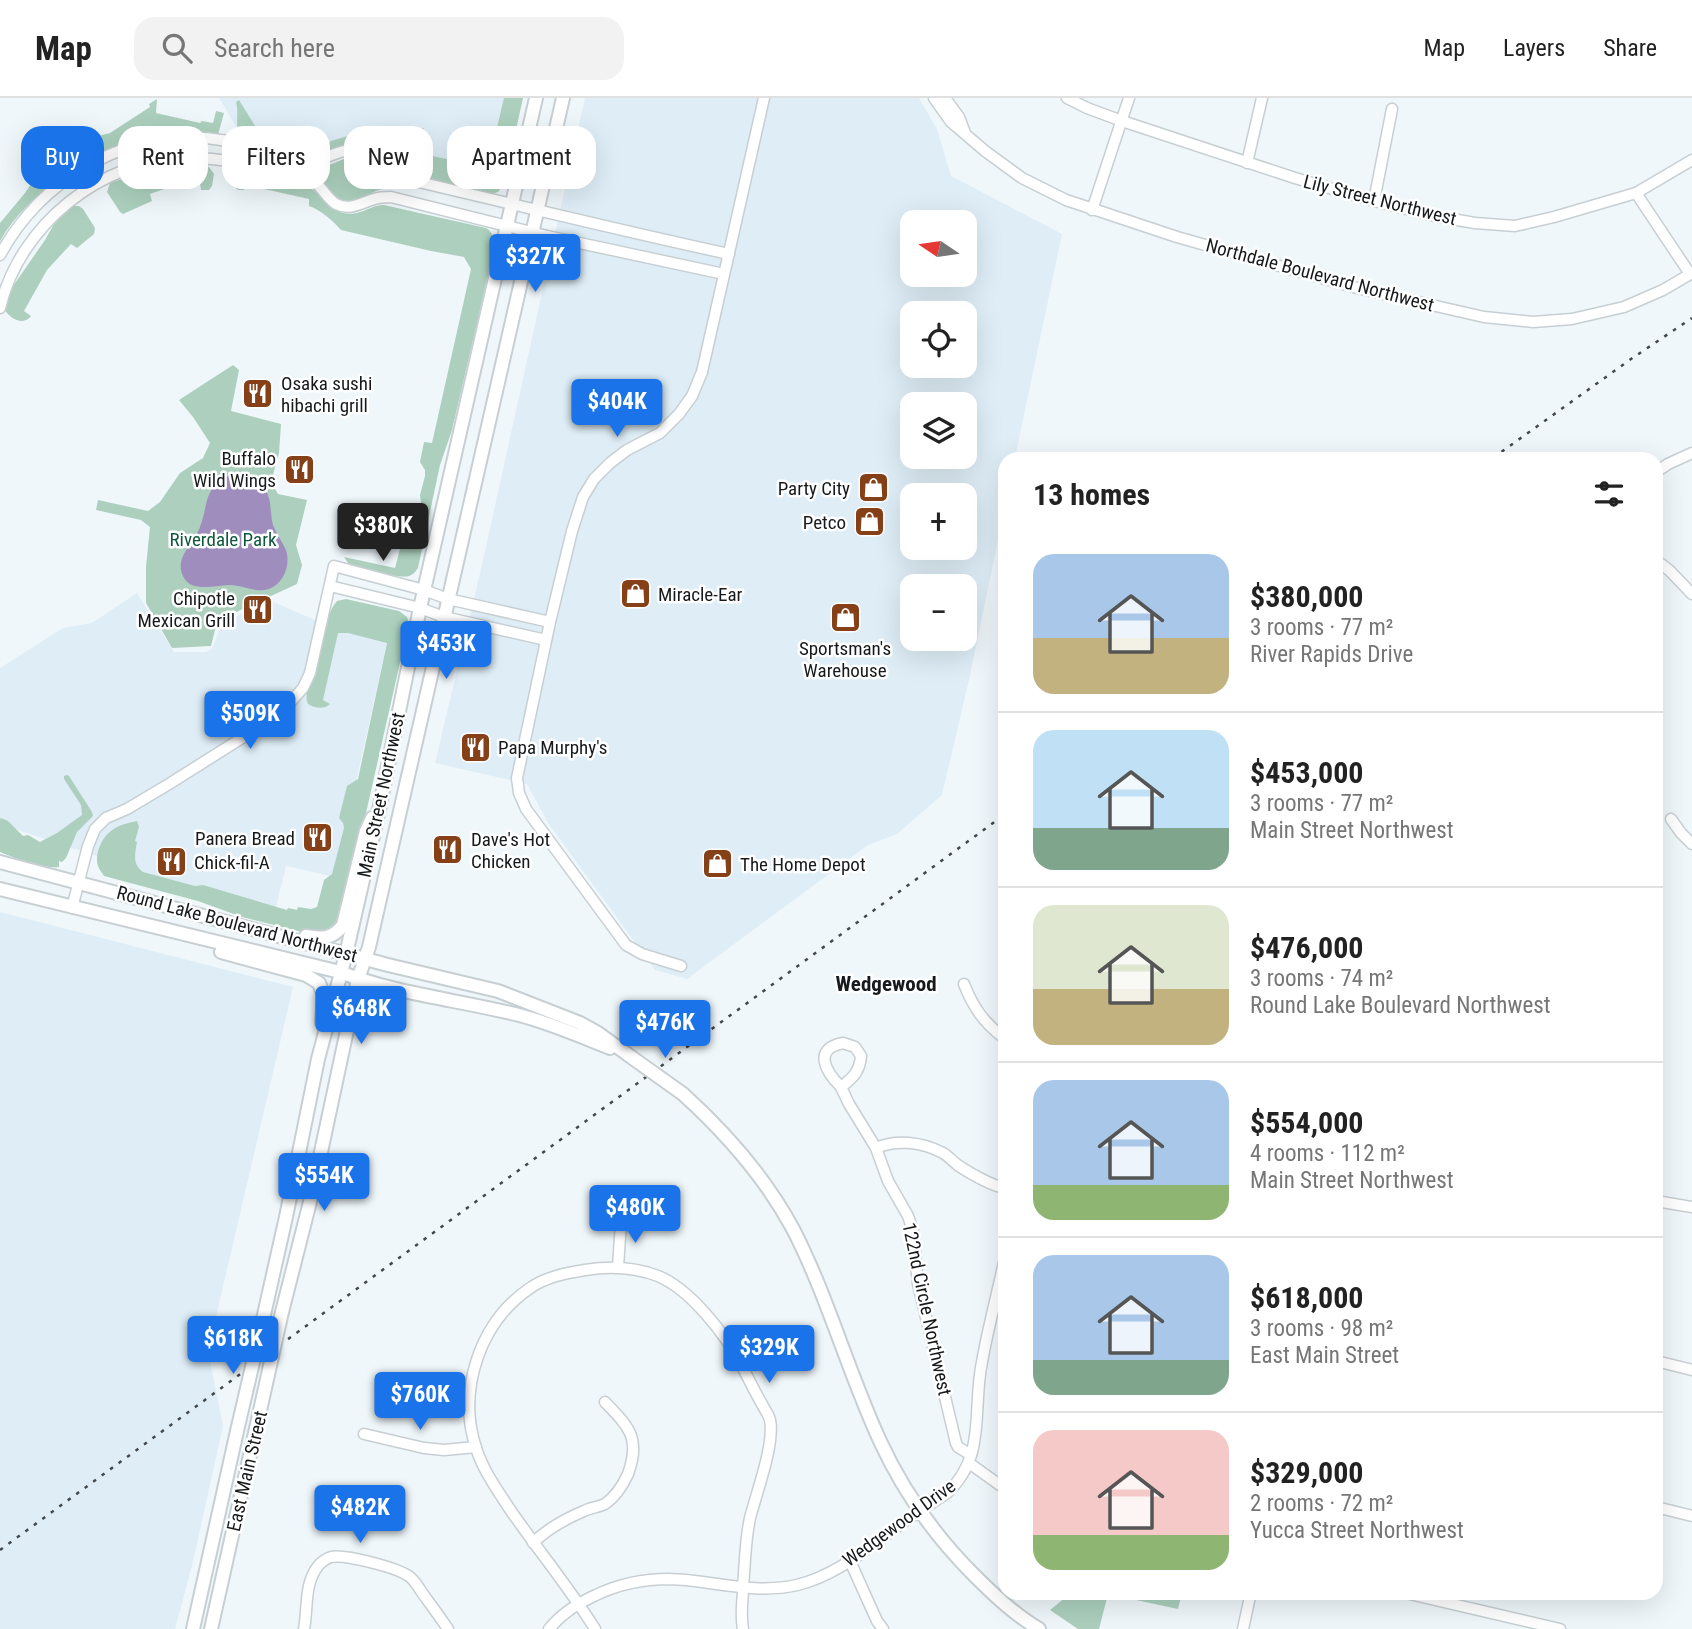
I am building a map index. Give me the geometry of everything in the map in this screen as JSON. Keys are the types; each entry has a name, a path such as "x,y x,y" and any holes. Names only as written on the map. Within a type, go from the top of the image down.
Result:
{"main road":[{"name":"Main Street Northwest","path":"261,1328 324,1037 379,810 420,608 536,98"},
{"name":"Main Street Northwest","path":"282,1312 312,1194 358,979 366,958 563,98"},
{"path":"264,932 279,931 322,939 339,930 343,925 370,819 379,810"},
{"name":"Round Lake Boulevard Northwest","path":"0,862 346,954 498,991 580,1023 598,1033 683,1094 727,1137 765,1183 808,1262 880,1440 898,1476 920,1511 956,1557 998,1598"},
{"name":"Round Lake Boulevard Northwest","path":"0,889 340,972 409,992 529,1018 627,1054"},
{"path":"193,937 213,949 306,975 319,983 324,996 324,1037"},
{"name":"East Main Street","path":"211,1629 282,1312"},
{"name":"East Main Street","path":"193,1629 261,1328"},
{"name":"Round Lake Boulevard Northwest","path":"1001,1600 1039,1629"}],"street":[{"path":"681,967 642,954 626,945 526,809 517,785 518,770 550,622 583,496 594,479 610,463 627,450 660,433 679,414 692,396 702,372 764,98"},
{"name":"Northdale Boulevard Northwest","path":"934,98 951,122 985,151 1022,178 1066,200 1177,237 1357,288 1484,317 1533,322 1572,319 1624,307 1663,290 1691,273"},
{"path":"945,98 959,117 965,133"},
{"name":"Lily Street Northwest","path":"1068,98 1122,121 1247,163 1374,201 1475,223 1515,226 1554,217 1636,192 1692,160"},
{"path":"1092,210 1129,98"},
{"path":"1247,163 1262,98"},
{"path":"1374,201 1392,108"},
{"path":"0,255 28,212 68,178 105,157 128,148 154,141 184,138 229,141 319,159 347,150 358,152 368,156 387,174 729,254"},
{"path":"0,308 13,273 26,249 63,206 114,174 157,161 183,158 225,160 315,181 334,203 344,207 355,206 375,198 391,197 561,239 724,274"},
{"path":"1636,192 1691,273"},
{"path":"1663,467 1692,453"},
{"path":"1663,565 1692,594"},
{"path":"72,908 88,846 95,829 106,818 169,784 293,702 310,673 334,566 448,599 550,622"},
{"path":"330,586 420,608 444,617 546,640"},
{"path":"1671,819 1692,844"},
{"path":"964,984 976,1012 998,1034"},
{"name":"122nd Circle Northwest","path":"841,1087 855,1076 861,1056 855,1047 843,1043 827,1050 824,1056 825,1067 841,1087 876,1148 888,1181 908,1216 913,1231 918,1284 956,1443 998,1483"},
{"path":"876,1148 898,1142 918,1144 942,1152 968,1172 998,1187"},
{"path":"1663,1202 1692,1207"},
{"path":"618,1267 621,1222"},
{"path":"595,1629 486,1472 475,1447 469,1408 473,1372 485,1339 508,1308 531,1287 562,1273 618,1267 660,1277 692,1301 717,1327 736,1355 770,1420 771,1438 746,1539 741,1606 743,1629"},
{"name":"Wedgewood Drive","path":"549,1629 566,1611 579,1603 627,1583 670,1579 743,1588 799,1584 850,1561 952,1488 970,1459 977,1426 978,1385 998,1290"},
{"path":"1663,1363 1692,1370"},
{"path":"533,1543 547,1529 604,1504 625,1482 634,1453 633,1440 625,1423 605,1402"},
{"path":"364,1434 424,1448 444,1450 475,1447"},
{"path":"1663,1509 1692,1516"},
{"path":"304,1629 307,1593 312,1578 319,1564 331,1557 377,1564 412,1578 448,1629"},
{"path":"850,1561 883,1629"},
{"path":"1243,1629 1249,1600"},
{"path":"1435,1600 1560,1629"}],"shaded area":[{"path":"219,98 507,98 500,126 447,126 447,163 433,159 433,126 344,126 344,147 330,149 330,126 236,126"},
{"path":"585,98 919,98 937,129 951,176 1062,234 1016,452 998,452 998,540 977,641 977,574 900,574 900,651 975,651 942,795 897,834 868,845 687,979 655,970 548,823 527,784 435,763 565,189 596,189 596,126 579,126"},
{"path":"231,475 251,478 261,485 268,496 273,525 288,560 279,582 269,589 255,590 232,585 198,587 183,576 181,563 200,527 208,496 216,485"},
{"path":"137,593 174,652 206,652 212,649 221,626 266,599 341,631 387,642 335,877 286,866 274,915 0,824 0,668 63,628 92,623"},
{"path":"0,912 293,987 208,1351 223,1426 175,1629 0,1629"}],"green space":[{"path":"504,98 523,98 517,126 497,126"},
{"path":"157,99 156,113 200,123 213,123 216,111 224,113 218,135 208,134 208,126 121,126 150,107 149,104"},
{"path":"239,100 255,126 237,126 236,102"},
{"path":"118,128 118,146 104,153 104,134"},
{"path":"344,137 344,149 330,153 330,141"},
{"path":"433,156 447,159 447,183 433,180"},
{"path":"344,159 344,189 384,189 345,202 329,189 330,165"},
{"path":"209,167 214,174 212,186 209,190 201,190 208,189"},
{"path":"118,180 118,189 164,189 150,194 152,201 123,214 107,192 110,183"},
{"path":"28,189 46,189 26,207 0,241 0,223"},
{"path":"264,189 312,189 335,210 349,214 384,205 486,228 493,236 495,246 452,430 440,465 418,568 409,576 356,568 344,557 395,568 401,545 414,533 425,476 420,462 424,442 432,443 471,269 464,257 341,230 318,210 309,206 309,199"},
{"path":"471,189 500,189 491,194"},
{"path":"73,206 83,209 95,228 94,234 77,248 71,244 47,270 24,311 31,316 25,321 14,318 5,310 11,289 54,224"},
{"name":"Riverdale Park","path":"233,365 239,370 231,411 281,424 279,453 271,482 278,494 307,500 296,545 302,565 297,584 221,619 216,626 211,646 172,648 146,603 150,527 141,520 96,510 98,500 148,511 160,502 180,473 203,458 210,443 179,400"},
{"path":"346,599 399,611 407,617 409,623 349,888 339,919 331,930 315,935 242,917 198,901 104,876 97,862 102,842 114,829 137,821 139,827 135,841 135,858 137,866 143,872 195,886 203,885 287,910 317,907 324,880 332,874 344,828 339,818 347,786 358,779 387,643 338,633 323,700 330,704 319,708 308,704 307,692 315,672 329,615 337,601"},
{"path":"67,775 93,816 77,832 66,858 62,862 59,861 59,867 36,865 0,852 1,818 8,821 23,836 28,835 40,842 82,815 81,805 64,779"},
{"path":"1062,1600 1106,1600 1099,1629 1078,1629 1050,1610"},
{"path":"1136,1600 1180,1600 1178,1609"}],"railway":[{"path":"1501,452 1692,318"},
{"path":"0,1550 998,819"}],"place":[{"name":"Osaka sushi hibachi grill","path":"258,394"},
{"name":"Buffalo Wild Wings","path":"299,469"},
{"name":"Party City","path":"873,488"},
{"name":"Petco","path":"869,522"},
{"name":"Miracle-Ear","path":"635,594"},
{"name":"Chipotle Mexican Grill","path":"258,609"},
{"name":"Sportsman's Warehouse","path":"845,617"},
{"name":"Papa Murphy's","path":"475,747"},
{"name":"Panera Bread","path":"318,838"},
{"name":"Dave's Hot Chicken","path":"448,850"},
{"name":"Chick-fil-A","path":"171,862"},
{"name":"The Home Depot","path":"717,864"}],"district":[{"name":"Wedgewood","path":"886,984"}]}
